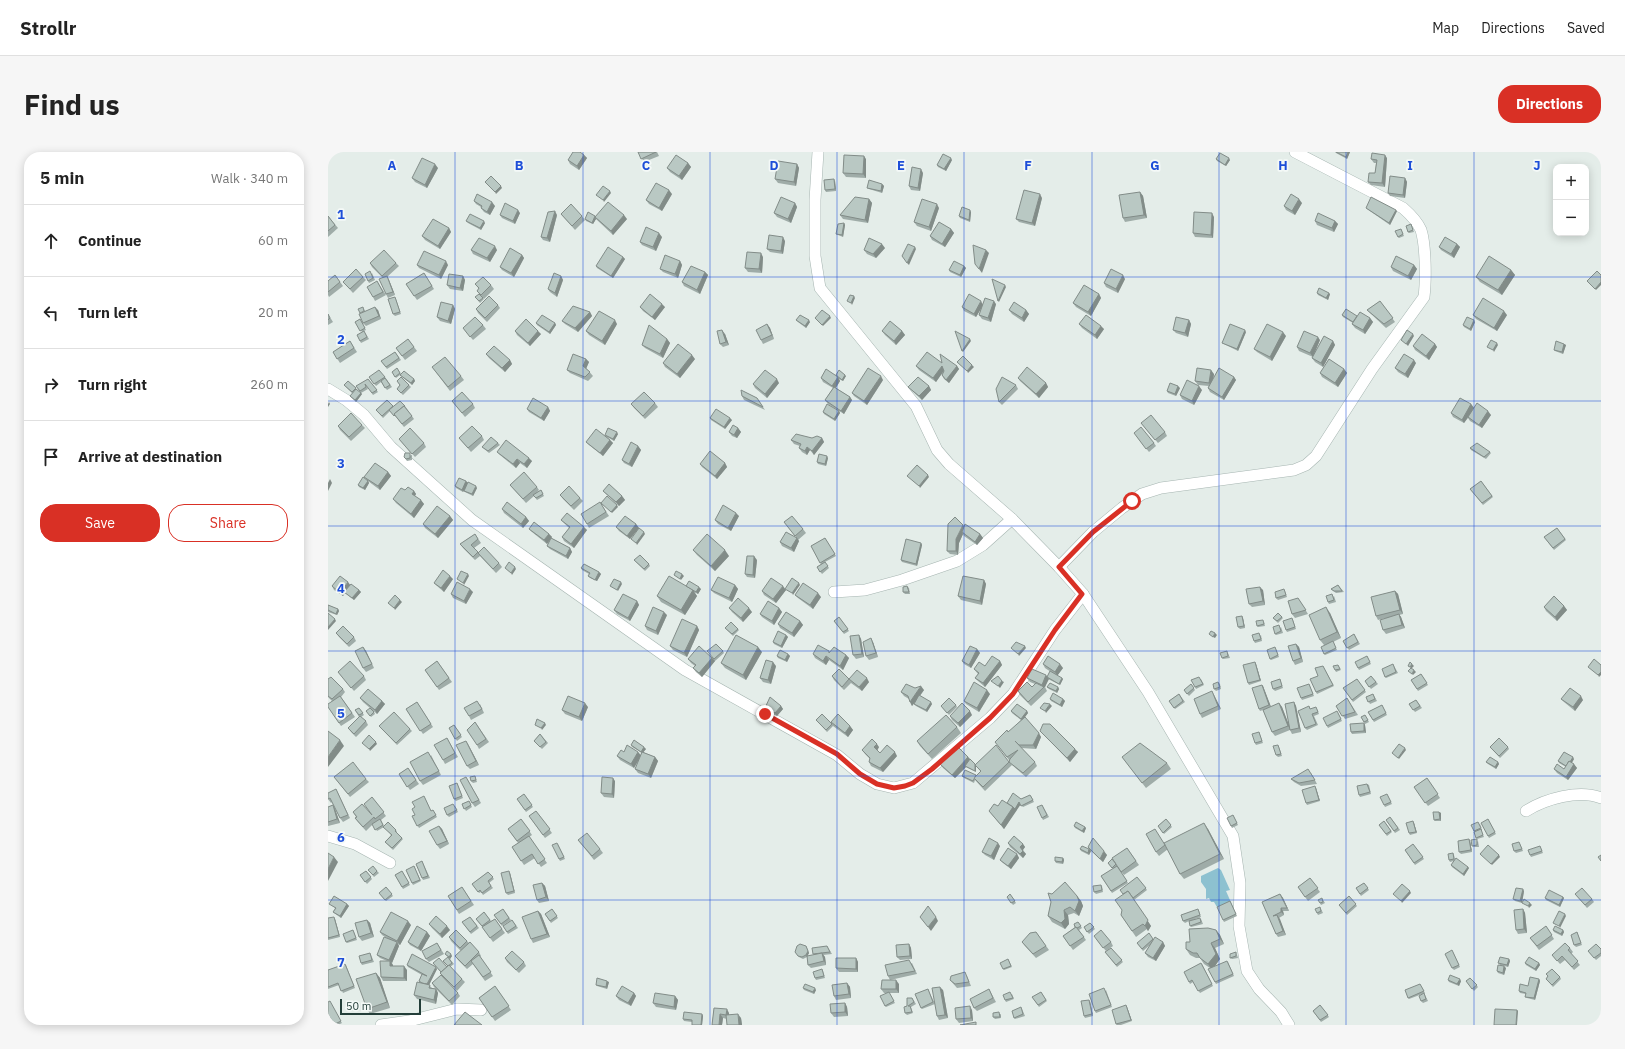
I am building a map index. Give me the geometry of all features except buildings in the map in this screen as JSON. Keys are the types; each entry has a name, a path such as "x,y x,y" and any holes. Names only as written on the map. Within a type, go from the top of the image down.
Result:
{"street":[{"path":"818,152 815,200 815,256 820,288 916,406 937,450 949,464 1012,519 1059,567 1082,594 1148,692 1214,805 1228,825 1236,848 1240,883 1239,926 1247,971 1259,989 1281,1012 1289,1025"},
{"path":"1059,567 1093,532 1142,494 1162,488 1294,470 1306,465 1316,456 1376,363 1424,297 1426,284 1422,236 1414,218 1403,208 1295,152"},
{"path":"328,389 346,400 364,415 391,447 472,520 684,670 837,754 860,774 886,787 905,786 913,783 990,718 1013,694 1055,630 1082,594"},
{"path":"834,592 865,590 902,580 956,561 983,545 1012,519"},
{"path":"1526,811 1553,798 1593,796 1601,798"},
{"path":"328,836 355,844 390,863"},
{"path":"381,1025 409,1021 457,1009 481,1010"}],"water":[{"path":"1218,868 1221,870 1230,890 1226,891 1233,907 1217,907 1209,898 1206,899 1206,889 1201,882 1201,876"}],"route":[{"path":"765,714 837,754 860,774 877,784 894,788 913,783 932,769 990,718 1013,694 1055,630 1082,594 1059,567 1093,532 1132,501"}]}
